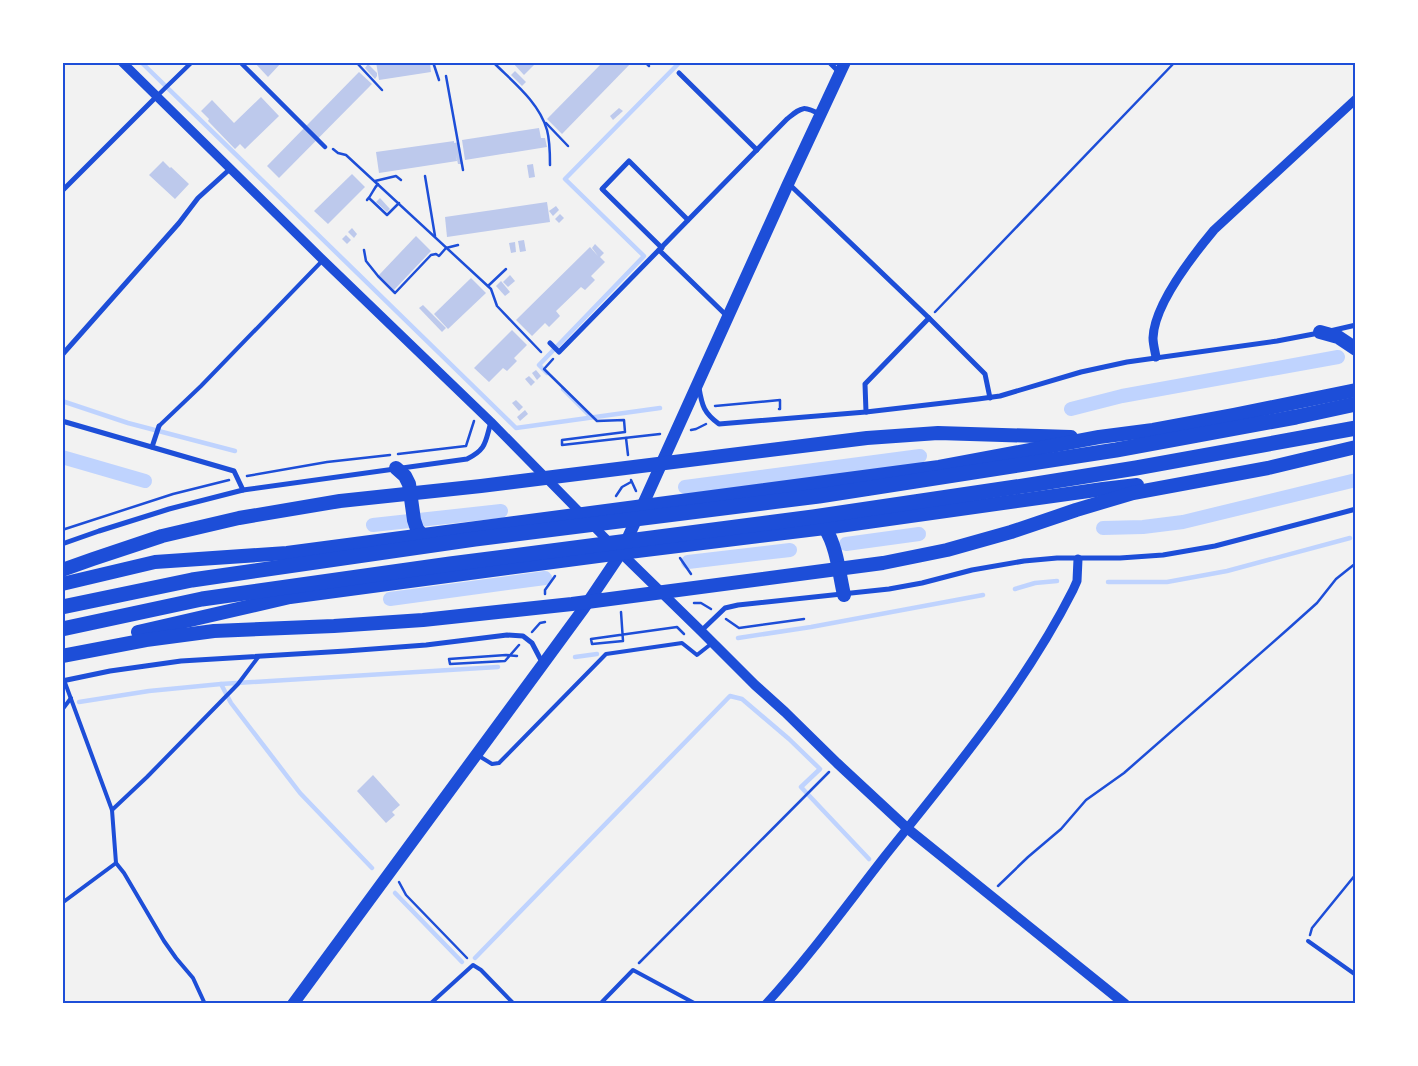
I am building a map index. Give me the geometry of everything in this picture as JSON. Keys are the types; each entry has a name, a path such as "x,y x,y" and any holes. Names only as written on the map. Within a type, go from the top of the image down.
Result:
{"highway":[{"path":"1320,332 1338,337 1356,349"},
{"path":"62,584 155,562 287,554 939,467 1099,437 1153,430 1225,417 1356,390"},
{"path":"62,607 202,578 475,539 819,496 1059,459 1296,418 1356,404"},
{"path":"62,629 202,600 450,564 813,517 1036,484 1356,428"},
{"path":"62,570 162,536 239,518 340,501 867,438 938,433 1099,437"},
{"path":"62,655 146,640 214,631 423,620 572,604 883,563 947,550 1134,493 1268,468 1356,447"},
{"path":"396,468 405,476 409,484 414,520 423,536"},
{"path":"62,655 119,636 290,597 826,528 1103,489 1230,475"},
{"path":"826,528 835,552 844,594"}],"main road":[{"path":"293,1004 584,608 621,553 788,184 843,68"},
{"path":"621,553 755,686 908,829 1125,1004"}],"street":[{"path":"122,62 491,422 621,553"},
{"path":"62,191 192,62"},
{"path":"240,62 326,145"},
{"path":"829,62 843,68"},
{"path":"679,73 757,150"},
{"path":"1156,357 1153,338 1156,325 1163,307 1195,253 1214,230 1356,99"},
{"path":"550,343 560,352 787,119 800,109 810,109 822,115"},
{"path":"688,220 629,161 602,189 728,317"},
{"path":"62,355 179,223 198,198 230,169"},
{"path":"788,184 985,374 990,398"},
{"path":"866,412 865,384 929,318"},
{"path":"698,382 702,403 709,417 719,424 866,412 990,398 1081,372 1127,362 1277,341 1356,325"},
{"path":"62,421 234,471 243,490"},
{"path":"62,544 160,512 243,490 466,459 477,454 483,448 491,422"},
{"path":"152,447 160,426"},
{"path":"701,631 725,608 898,587 972,570 1024,561 1057,558 1120,558 1163,555 1215,546 1356,510"},
{"path":"766,1004 908,829 1020,681 1073,590 1077,581 1078,559"},
{"path":"63,681 110,671 181,661 260,655 346,652 426,645 507,634 523,636 532,643 543,664"}],"lane":[{"path":"160,426 323,260"},
{"path":"476,754 492,764 499,763 606,654 682,643 697,655 712,642"},
{"path":"112,810 238,684 260,655"},
{"path":"63,681 112,810 116,863 124,873 164,941 193,978 205,1004"},
{"path":"62,710 71,698"},
{"path":"62,903 116,863"},
{"path":"1308,941 1356,975"},
{"path":"430,1004 473,965 514,1004"},
{"path":"600,1004 633,970 696,1004"}],"path":[{"path":"356,62 382,90"},
{"path":"433,62 439,80"},
{"path":"493,62 537,108 545,122 568,146"},
{"path":"645,62 649,66"},
{"path":"929,318 1175,62"},
{"path":"446,76 463,170"},
{"path":"545,122 550,143 550,165"},
{"path":"326,145 338,153 346,155 488,286 491,289 497,306 541,352"},
{"path":"374,181 396,176 401,180"},
{"path":"425,176 435,237"},
{"path":"378,184 372,190 371,196 368,199 387,215 399,203"},
{"path":"364,250 366,261 395,293 431,255 436,254 439,256 446,248 458,245"},
{"path":"488,286 506,268"},
{"path":"490,299 494,298"},
{"path":"560,352 544,369 597,422 624,420 626,432"},
{"path":"990,896 1009,874 1061,829 1086,800 1124,773 1288,629 1317,603 1336,579 1356,562"},
{"path":"693,603 701,603 716,613"},
{"path":"630,611 621,612 622,641 592,644 591,639 677,627 690,640"},
{"path":"724,618 738,628 804,619"},
{"path":"528,635 540,623 549,621"},
{"path":"517,656 506,654 449,659 450,664 505,661 522,642"},
{"path":"633,970 837,763"},
{"path":"1308,941 1312,928 1356,874"},
{"path":"399,882 406,895 473,965"}],"building":[{"path":"254,62 282,62 268,77"},
{"path":"376,62 430,62 431,72 379,80"},
{"path":"512,62 537,62 524,75"},
{"path":"603,62 632,62 562,134 547,119"},
{"path":"368,64 377,73 375,79 365,68"},
{"path":"515,71 526,82 522,86 511,75"},
{"path":"359,72 372,84 279,178 267,166"},
{"path":"261,97 279,116 245,149 240,144 235,149 201,111 212,100 234,123"},
{"path":"619,108 623,111 613,120 610,116"},
{"path":"539,128 541,138 545,138 547,147 465,160 462,140"},
{"path":"454,141 454,143 459,142 462,164 458,164 456,155 457,161 379,173 376,152"},
{"path":"163,161 189,184 175,199 149,175"},
{"path":"533,164 535,177 529,178 527,165"},
{"path":"352,174 365,187 328,224 314,211"},
{"path":"380,198 390,209 387,212 376,202"},
{"path":"547,202 550,222 447,237 445,217"},
{"path":"556,206 559,210 553,216 549,211"},
{"path":"560,214 564,218 559,223 555,219"},
{"path":"352,228 357,234 354,238 348,232"},
{"path":"346,235 351,240 347,244 342,239"},
{"path":"416,236 431,251 394,290 379,275"},
{"path":"524,240 526,251 520,252 518,241"},
{"path":"515,242 516,252 511,253 509,243"},
{"path":"595,244 604,253 600,257 605,262 591,276 595,280 585,290 581,287 556,311 560,316 549,327 545,323 532,336 516,320 590,247 598,256 592,248"},
{"path":"510,275 515,281 508,287 503,282"},
{"path":"471,278 486,293 448,329 434,314"},
{"path":"501,281 510,292 505,296 496,286"},
{"path":"423,305 446,328 442,332 419,308"},
{"path":"512,330 527,345 514,358 517,361 507,371 503,368 489,382 474,368"},
{"path":"536,370 541,376 537,380 532,373"},
{"path":"529,376 535,382 531,386 525,379"},
{"path":"516,400 523,407 519,411 512,403"},
{"path":"525,410 528,414 520,421 517,417"},
{"path":"373,775 400,805 392,812 395,815 386,823 357,791"}],"waterway":[{"path":"141,62 516,428 660,408"},
{"path":"547,373 539,365 644,256 565,179 680,62"},
{"path":"1071,409 1122,396 1338,357"},
{"path":"563,389 591,417"},
{"path":"62,401 128,423 235,451"},
{"path":"685,487 920,456"},
{"path":"62,457 145,481"},
{"path":"1103,528 1143,527 1183,522 1356,480"},
{"path":"373,525 501,511"},
{"path":"846,544 919,534"},
{"path":"1108,582 1167,582 1227,571 1350,538"},
{"path":"688,562 790,550"},
{"path":"390,599 545,578"},
{"path":"1015,589 1035,583 1057,581"},
{"path":"738,638 811,627 983,595"},
{"path":"575,657 597,654"},
{"path":"79,702 149,691 221,684 498,667"},
{"path":"221,684 231,703 300,793 372,868"},
{"path":"475,958 730,696 742,699 789,739 820,769 801,787 869,859"},
{"path":"395,893 462,962"}]}
